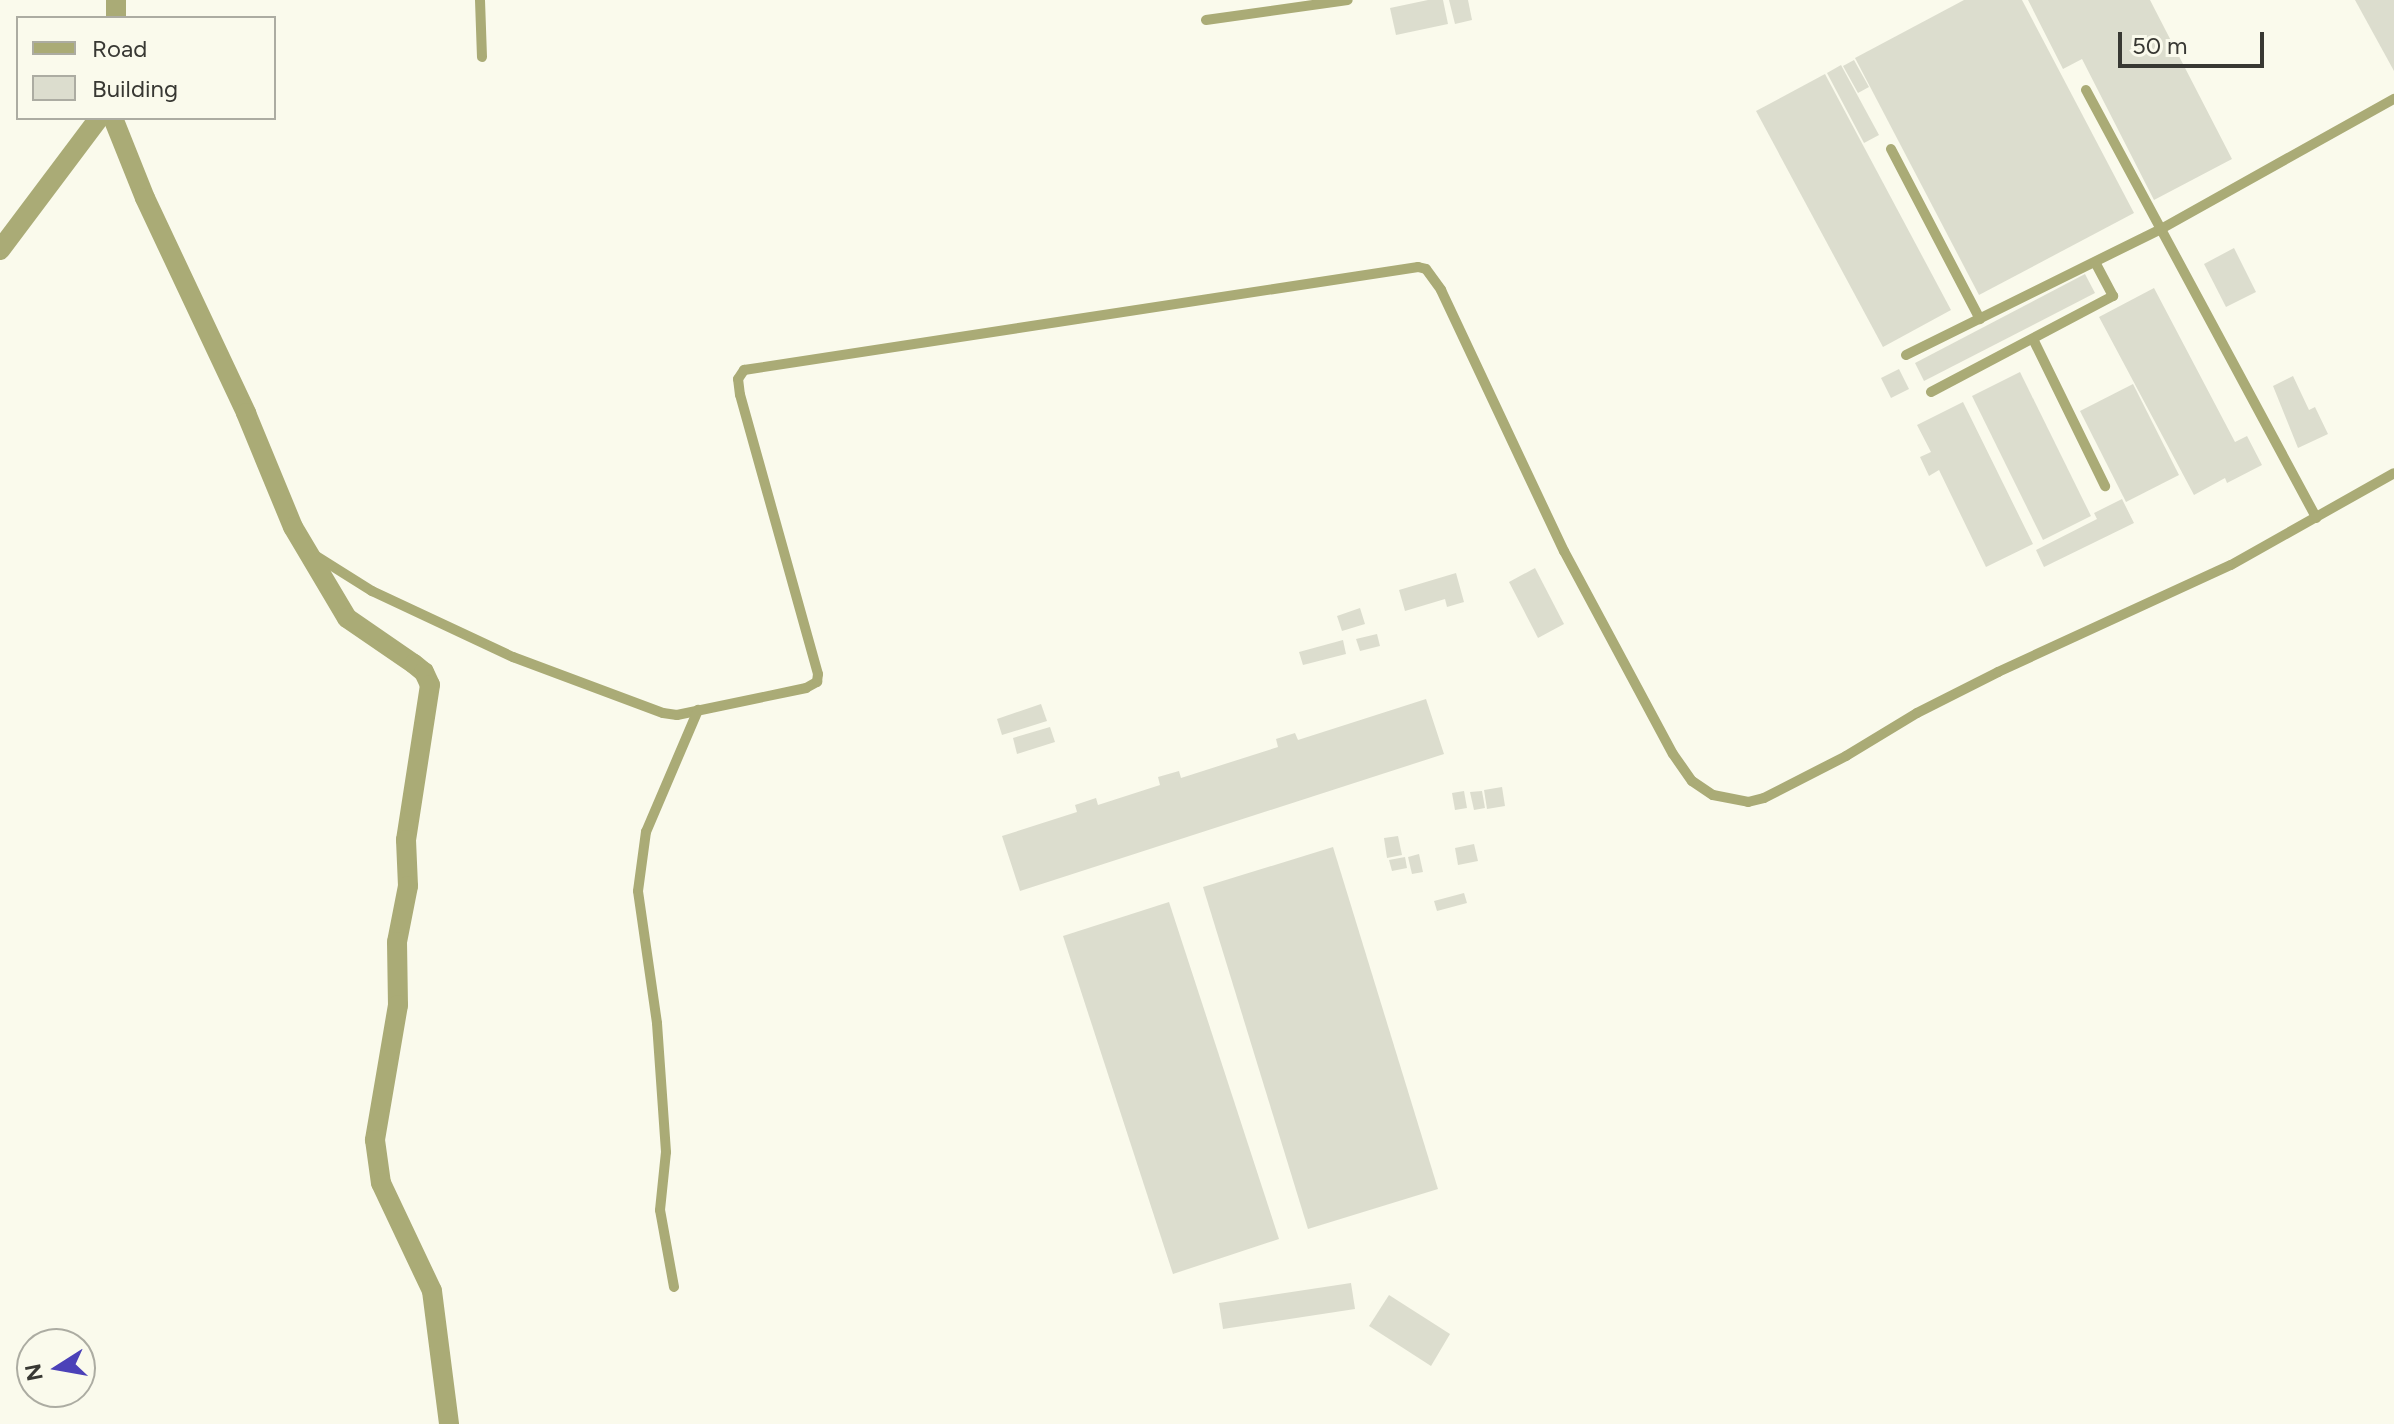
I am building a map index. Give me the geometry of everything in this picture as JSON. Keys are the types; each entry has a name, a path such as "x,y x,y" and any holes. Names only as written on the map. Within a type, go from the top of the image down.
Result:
{"street":[{"path":"0,250 98,120"},
{"path":"114,120 145,198 307,552 350,621 414,664 424,672 430,685 406,840 408,886 397,931 398,1005 375,1140 381,1183 432,1291 449,1424"}],"lane":[{"path":"480,0 482,57"},
{"path":"1206,20 1348,0"},
{"path":"2086,90 2316,518"},
{"path":"1906,355 2161,229 2394,99"},
{"path":"1891,149 1980,319"},
{"path":"1931,392 2113,296 2095,262"},
{"path":"307,552 372,591 556,675 663,713 677,715 806,688 819,677 740,395 738,379 744,370 1418,267 1426,269 1441,290 1564,551 1673,754 1692,781 1726,800 1748,802 1764,798 1998,672 2231,565 2394,473"},
{"path":"2033,339 2105,486"},
{"path":"674,1287 660,1210 666,1138 657,1023 638,891 646,832 698,710"}],"building":[{"path":"1443,0 1448,24 1396,35 1390,8"},
{"path":"1449,0 1468,0 1472,20 1455,24"},
{"path":"1964,0 2022,0 2134,213 1979,295 1855,58"},
{"path":"2028,0 2150,0 2232,159 2154,200 2082,59 2063,69"},
{"path":"2355,0 2394,0 2394,71"},
{"path":"1854,60 1869,87 1858,93 1843,66"},
{"path":"1841,65 1879,135 1864,143 1827,73"},
{"path":"1825,74 1951,310 1883,347 1756,111"},
{"path":"2234,248 2256,292 2226,307 2204,264"},
{"path":"2085,274 2095,293 1924,381 1915,363"},
{"path":"2154,288 2235,442 2247,436 2262,465 2227,483 2225,478 2194,495 2099,317"},
{"path":"1899,369 1909,389 1891,398 1881,378"},
{"path":"2020,372 2091,516 2043,540 1972,396"},
{"path":"2293,376 2309,410 2315,407 2328,434 2298,448 2273,386"},
{"path":"2133,384 2179,475 2126,502 2080,411"},
{"path":"1963,402 2033,544 1986,567 1939,470 1929,476 1920,457 1931,452 1917,425"},
{"path":"2122,499 2134,523 2044,567 2036,550 2097,519 2094,513"},
{"path":"1535,568 1564,624 1538,638 1509,582"},
{"path":"1456,573 1464,602 1447,607 1445,599 1405,611 1399,590"},
{"path":"1360,608 1365,624 1342,631 1337,616"},
{"path":"1377,634 1380,646 1360,651 1356,639"},
{"path":"1343,640 1346,654 1303,665 1299,652"},
{"path":"1426,699 1444,754 1020,891 1002,836 1077,812 1075,805 1096,798 1098,805 1160,785 1158,777 1179,771 1181,778 1278,747 1276,739 1295,733 1298,740"},
{"path":"1041,704 1047,721 1002,735 997,719"},
{"path":"1050,727 1055,742 1017,754 1013,738"},
{"path":"1502,787 1505,806 1487,809 1484,790"},
{"path":"1464,791 1467,808 1455,810 1452,793"},
{"path":"1482,791 1485,808 1474,810 1470,792"},
{"path":"1398,836 1402,855 1387,858 1384,838"},
{"path":"1474,844 1478,861 1458,865 1455,848"},
{"path":"1333,847 1438,1189 1308,1229 1203,887"},
{"path":"1419,854 1423,872 1412,874 1408,857"},
{"path":"1405,857 1407,868 1392,871 1389,860"},
{"path":"1464,893 1467,903 1437,911 1434,901"},
{"path":"1169,902 1279,1239 1173,1274 1063,936"},
{"path":"1351,1283 1355,1309 1223,1329 1219,1303"},
{"path":"1389,1295 1450,1334 1431,1366 1369,1326"}]}
